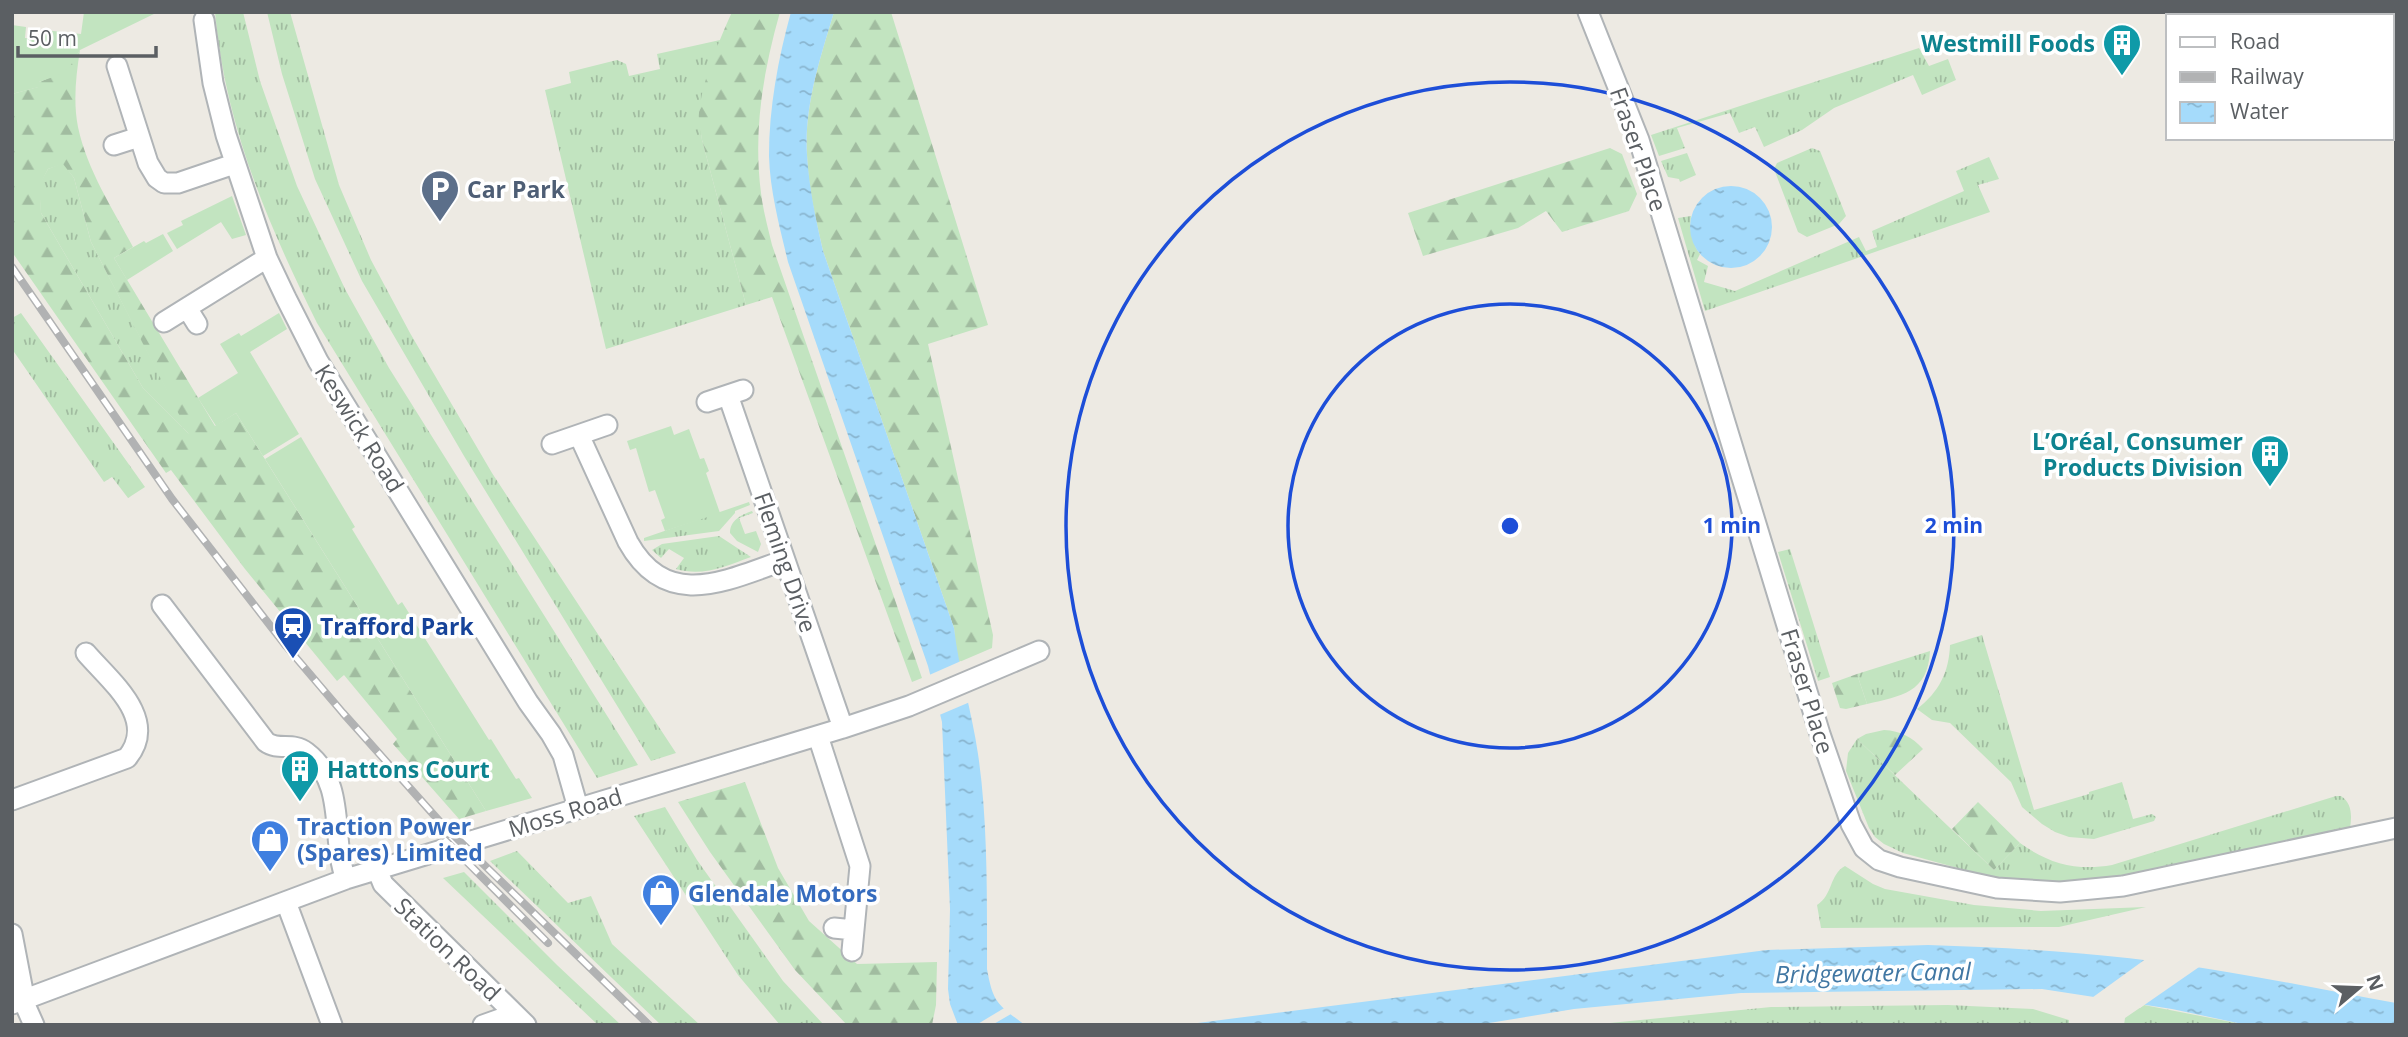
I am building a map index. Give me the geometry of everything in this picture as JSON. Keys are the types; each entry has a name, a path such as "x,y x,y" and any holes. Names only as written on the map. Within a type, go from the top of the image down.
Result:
{"street":[{"name":"Fraser Place","path":"1588,12 1639,140 1820,734 1851,824 1864,848 1880,860 1900,867 1997,888 2060,892 2153,881 2396,828"},
{"name":"Keswick Road","path":"204,20 213,83 234,164 267,258 318,361 528,702 558,746 578,808"},
{"path":"117,66 152,172 164,183 178,183 234,164"},
{"path":"114,145 139,136"},
{"path":"164,322 192,316 267,258"},
{"name":"Fleming Drive","path":"707,402 735,393 785,560 843,729"},
{"path":"552,444 607,425"},
{"path":"579,435 634,554 668,582 710,585 785,560"},
{"path":"162,605 199,641 266,742 271,746 293,746 303,750 320,766 336,806 340,865 346,879"},
{"name":"Moss Road","path":"19,1001 346,879 843,729 909,706 1040,651"},
{"path":"12,800 127,758 135,748 140,731 135,713 86,653"},
{"path":"818,736 860,866 852,951"},
{"name":"Station Road","path":"377,869 383,884 520,1019"},
{"path":"286,902 332,1025"},
{"path":"834,928 854,929"},
{"path":"12,934 19,1001 33,1025"},
{"path":"482,1025 520,1019"}],"green space":[{"path":"84,12 158,12 80,50 69,68 39,82 39,87 12,94 12,25 26,27 25,38 43,40 44,30 81,34"},
{"path":"215,12 243,12 260,81 297,186 345,289 389,368 638,765 597,778 317,323 265,210 238,133 220,54"},
{"path":"267,12 290,12 339,185 371,260 410,333 492,473 676,753 651,761 464,456 362,281 315,179 282,74"},
{"path":"732,12 780,12 764,79 759,124 759,170 763,206 772,245 922,678 912,682 772,297 746,305 702,140 699,119 707,75"},
{"path":"834,12 891,12 988,325 928,344 993,635 992,648 957,663 954,628 823,251 813,204 808,167 808,119 814,83"},
{"path":"720,40 699,113 702,140 746,305 606,349 545,90 571,83 569,72 617,60 626,64 629,76 660,69 657,54"},
{"path":"1919,48 1929,66 1948,59 1956,80 1922,95 1913,75 1834,108 1802,130 1764,147 1755,127 1739,133 1730,113 1677,128 1685,148 1659,156 1651,135"},
{"path":"80,50 75,98 82,143 101,189 133,247 114,258 215,426 236,413 486,811 459,819 393,744 397,739 344,675 337,681 245,569 171,470 166,473 12,252 12,94 38,87 39,82 62,70","holes":["63,164 74,178 91,242 189,434 143,388 41,213 40,185 48,169"]},
{"path":"1610,148 1622,154 1637,194 1629,211 1562,232 1546,211 1518,228 1423,256 1408,213"},
{"path":"1812,148 1820,151 1846,216 1839,224 1807,237 1798,232 1774,169 1777,163"},
{"path":"1687,153 1696,175 1680,182 1679,179 1668,177 1661,161"},
{"path":"1989,157 1999,179 1978,185 1990,212 1705,311 1678,218 1691,216 1692,236 1700,254 1697,260 1708,266 1704,282 1735,291 1859,237 1866,251 1877,247 1872,231 1964,191 1956,171"},
{"path":"63,163 74,178 91,242 191,436 143,388 41,213 39,185 48,169"},
{"path":"232,196 246,235 232,239 221,222 177,249 167,233 183,225 181,221"},
{"path":"163,234 173,251 127,280 114,258"},
{"path":"21,313 145,487 128,498 112,477 104,482 12,349 12,318"},
{"path":"279,313 287,329 250,352 299,434 263,456 236,413 216,426 198,398 238,373 220,344 239,333 241,336"},
{"path":"671,426 674,435 689,429 700,459 704,458 709,471 706,473 720,513 665,531 661,520 665,518 655,490 649,492 636,448 630,450 627,441"},
{"path":"301,437 398,605 402,602 489,740 491,739 516,779 519,778 532,798 486,811 265,459"},
{"path":"749,502 750,505 735,511 719,531 644,541 644,538"},
{"path":"752,511 753,513 739,518 745,534 756,531 761,544 758,552 737,541 730,533 734,521 740,516"},
{"path":"719,536 751,557 696,572 676,569 684,558 669,549 661,558 652,550 662,544"},
{"path":"1790,549 1830,677 1818,681 1778,552"},
{"path":"1982,635 2034,810 2122,782 2133,819 2152,814 2156,817 2154,821 2094,839 2069,837 2055,832 2022,807 2011,782 1950,723 1932,720 1917,709 1931,696 1941,681 1948,664 1950,645"},
{"path":"1930,651 1924,676 1918,684 1901,695 1867,704 1857,674"},
{"path":"1857,674 1867,704 1840,708 1832,683"},
{"path":"1884,730 1906,735 1923,749 1895,775 1857,739"},
{"path":"1857,739 1994,870 2020,843 2053,861 2075,866 2099,867 2336,796 2345,799 2349,806 2350,828 2133,876 2062,882 1994,878 1903,853 1875,837 1846,771 1848,753"},
{"path":"745,782 778,868 809,921 857,964 937,962 936,1005 932,1025 847,1025 795,970 710,852 678,802"},
{"path":"1978,802 2020,843 1994,870 1952,829"},
{"path":"665,807 697,860 783,981 824,1025 780,1025 738,975 634,816"},
{"path":"517,851 568,903 591,896 612,944 700,1025 661,1025 490,861"},
{"path":"1845,866 1885,889 1974,905 2041,911 2146,907 2059,927 1821,928 1817,905 1826,896 1836,874"},
{"path":"464,872 621,1025 598,1025 443,878"},
{"path":"1948,1005 2033,1009 2069,1020 2069,1025 1590,1025 1771,1007"},
{"path":"2144,1005 2247,1025 2124,1025 2125,1018"}],"water":[{"path":"791,12 834,12 814,83 808,119 807,155 813,204 823,251 954,628 975,738 984,806 987,969 998,1002 1025,1025 958,1025 950,1004 950,909 942,722 928,666 788,262 773,196 769,156 771,120 778,66"},
{"path":"1731,186 1747,189 1760,198 1769,211 1772,227 1769,243 1760,256 1747,265 1731,268 1715,265 1702,256 1693,243 1690,227 1693,211 1702,198 1715,189"},
{"name":"Bridgewater Canal","path":"1928,945 2040,950 2190,966 2396,1003 2396,1025 2247,1025 2172,1009 2042,989 1741,993 1574,1009 1477,1025 1182,1025 1767,950"}],"pier":[{"path":"961,661 970,702 937,716 927,676"},
{"path":"2147,958 2202,965 2140,1008 2089,1000"},
{"path":"1006,1007 1011,1014 992,1025 976,1025"}],"railway":[{"path":"12,267 172,499 286,646 441,823 649,1025"},
{"path":"444,839 548,943"}],"place":[{"name":"Westmill Foods","path":"2122,77"},
{"name":"Car Park","path":"440,223"},
{"name":"L’Oréal, Consumer Products Division","path":"2270,488"},
{"name":"Trafford Park","path":"293,660"},
{"name":"Hattons Court","path":"300,803"},
{"name":"Traction Power (Spares) Limited","path":"270,873"},
{"name":"Glendale Motors","path":"661,927"}]}
